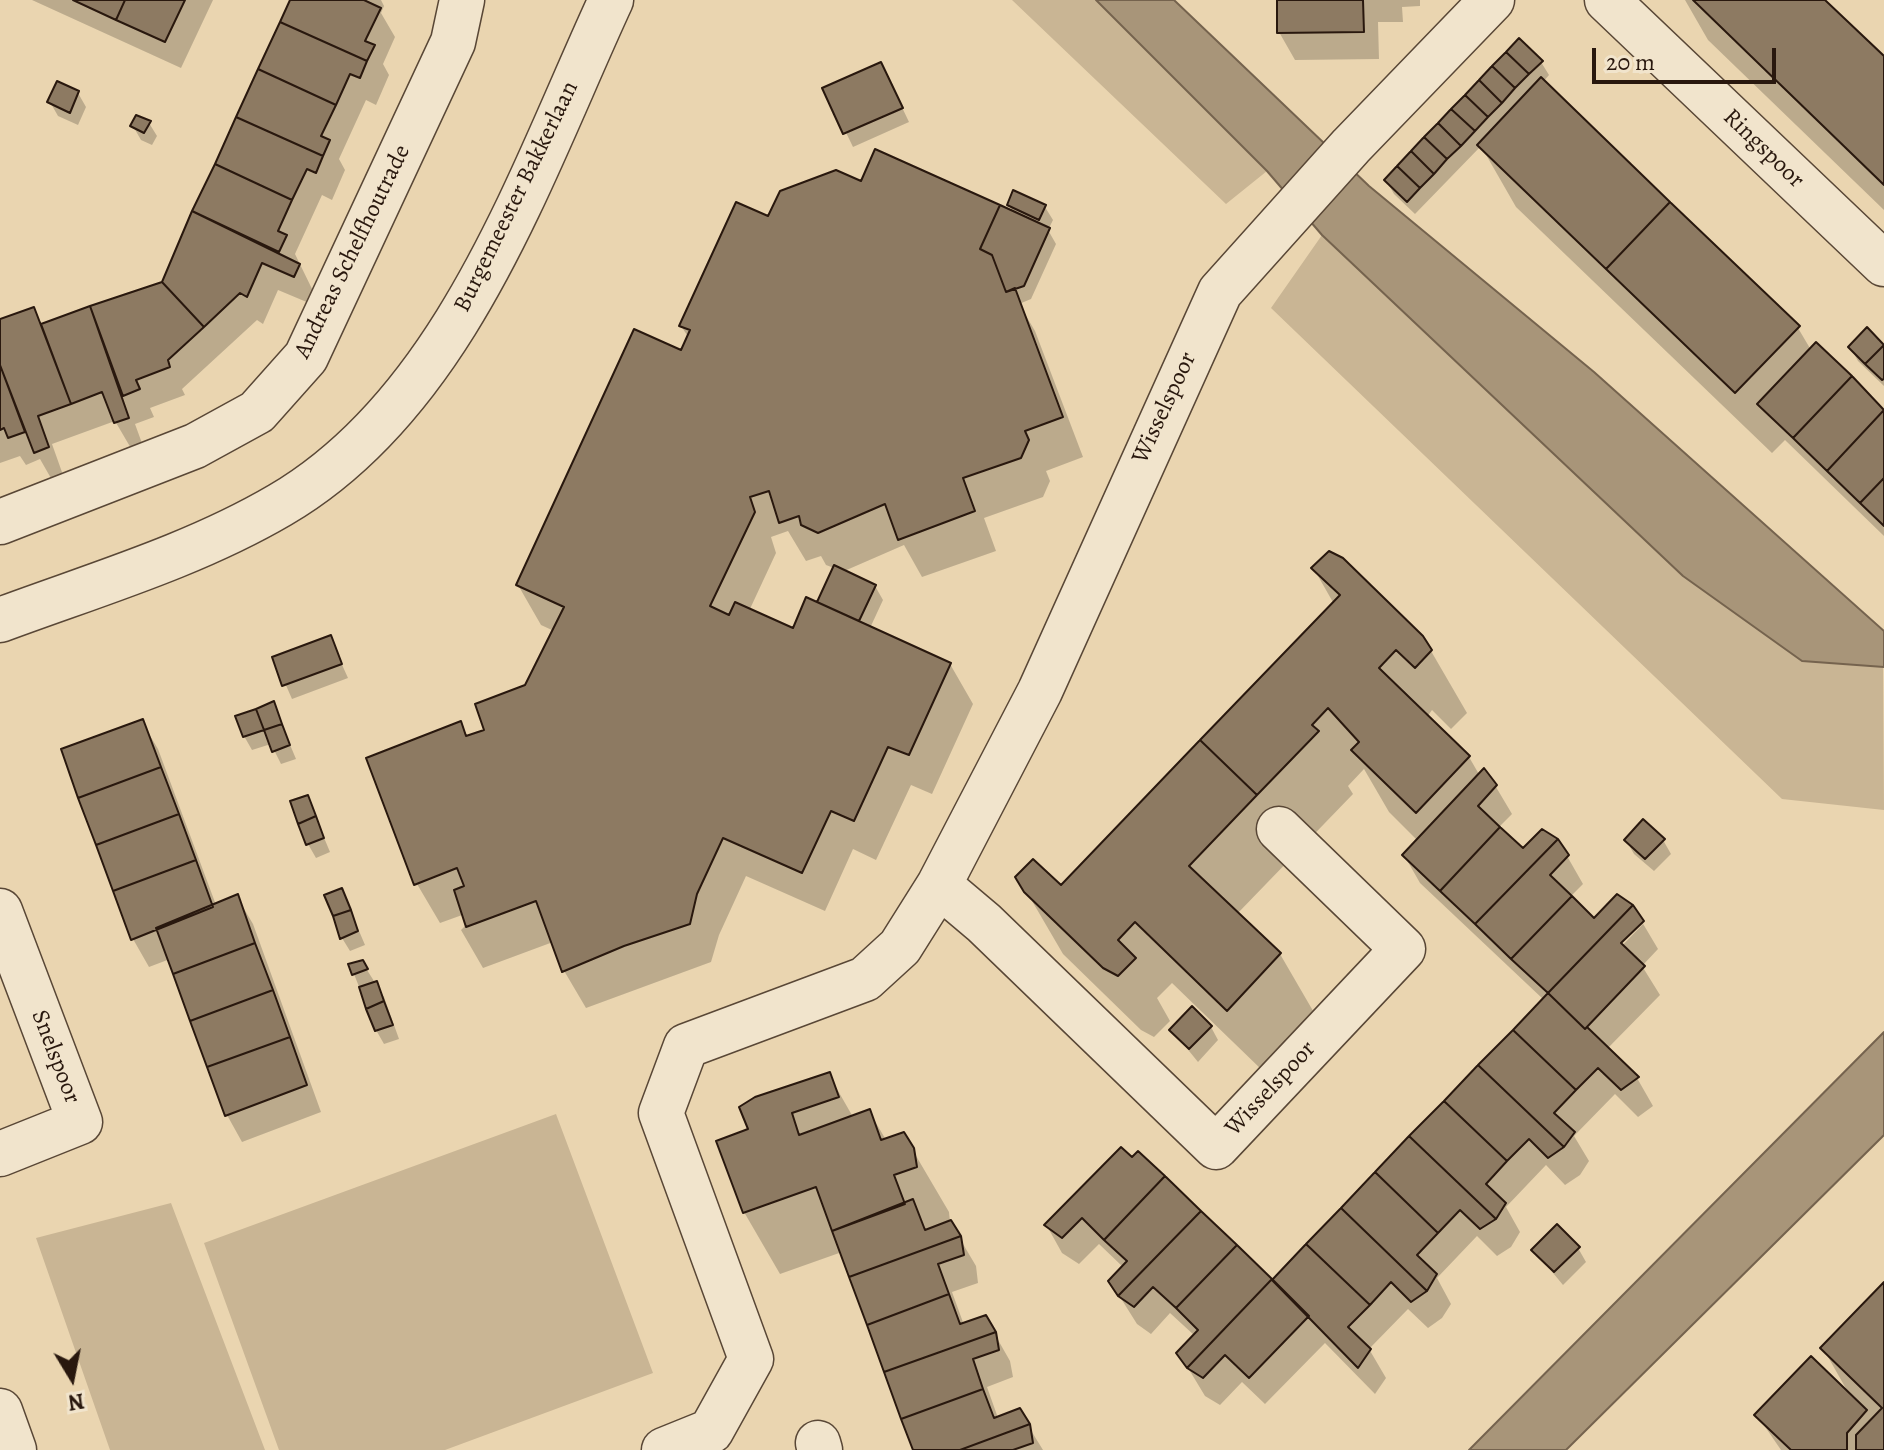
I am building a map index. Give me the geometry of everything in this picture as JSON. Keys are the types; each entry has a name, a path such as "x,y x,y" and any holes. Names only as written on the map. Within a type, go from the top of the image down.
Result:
{"street":[{"name":"Andreas Schelfhoutrade","path":"0,522 219,434 257,412 306,357 453,42 462,0"},
{"name":"Burgemeester Bakkerlaan","path":"0,620 189,550 282,504 359,447 414,382 457,321 501,240 611,0"},
{"name":"Wisselspoor","path":"667,1449 711,1431 751,1359 661,1113 686,1046 865,979 900,947 939,885 1040,691 1165,407 1220,292 1351,146 1492,0"},
{"name":"Ringspoor","path":"1607,0 1884,264"},
{"name":"Wisselspoor","path":"939,885 984,923 1216,1147 1403,949 1279,829"},
{"name":"Snelspoor","path":"0,911 80,1122 0,1154"},
{"path":"0,1411 14,1450"}],"shaded area":[{"path":"1012,0 1096,0 1267,171 1226,204"},
{"path":"1096,0 1174,0 1369,186 1594,372 1884,631 1884,667 1802,661 1683,576 1322,235 1267,171"},
{"path":"1322,235 1683,576 1802,661 1883,666 1884,810 1782,799 1271,308"},
{"path":"1884,1032 1884,1135 1566,1450 1469,1450"},
{"path":"556,1114 653,1373 445,1450 279,1450 204,1243"},
{"path":"171,1203 265,1450 110,1450 36,1238"}],"building":[{"path":"73,0 125,0 116,20"},
{"path":"125,0 185,0 165,42 116,20"},
{"path":"290,0 364,0 381,8 365,41 375,45 367,61 280,22"},
{"path":"1277,0 1363,0 1364,32 1277,33"},
{"path":"1693,0 1825,0 1884,56 1884,185"},
{"path":"280,22 367,61 360,78 350,74 336,105 258,69"},
{"path":"1519,38 1543,61 1529,74 1506,52"},
{"path":"1506,52 1529,74 1515,88 1492,66"},
{"path":"881,62 903,108 843,134 822,88"},
{"path":"1492,66 1515,88 1502,103 1479,80"},
{"path":"258,69 336,105 321,136 330,140 323,156 236,117"},
{"path":"1541,77 1670,202 1606,269 1477,145"},
{"path":"1479,80 1502,103 1488,117 1465,95"},
{"path":"57,81 79,91 70,113 47,102"},
{"path":"1465,95 1488,117 1475,131 1451,109"},
{"path":"1451,109 1475,131 1461,146 1438,123"},
{"path":"136,115 151,121 144,133 130,126"},
{"path":"236,117 323,156 316,173 307,169 292,200 215,164"},
{"path":"1438,123 1461,146 1447,159 1424,137"},
{"path":"1424,137 1447,159 1434,174 1411,151"},
{"path":"875,149 1000,205 980,249 992,255 1006,292 1015,288 1063,417 1025,431 1029,440 1021,458 963,478 975,511 898,540 885,504 818,533 801,525 799,516 779,523 769,491 750,497 755,512 710,606 729,615 735,602 793,628 806,597 951,663 909,755 888,747 854,821 831,811 802,873 723,838 697,894 690,924 624,946 562,972 536,901 466,927 454,890 464,886 457,868 414,885 366,758 461,721 466,736 484,730 475,704 525,685 564,607 516,585 634,329 681,350 690,330 679,326 736,202 768,216 780,191 836,170 861,181"},
{"path":"1411,151 1434,174 1420,188 1397,166"},
{"path":"215,164 292,200 278,231 287,235 279,252 192,211"},
{"path":"1397,166 1420,188 1407,202 1384,180"},
{"path":"1013,190 1046,205 1039,220 1007,205"},
{"path":"1670,202 1800,326 1735,393 1606,269"},
{"path":"1000,205 1050,228 1024,286 1006,292 992,255 980,249"},
{"path":"192,211 300,264 294,277 262,263 247,297 240,293 204,327 162,282"},
{"path":"162,282 204,327 168,360 170,367 136,380 140,389 123,396 90,306"},
{"path":"90,306 129,418 114,423 102,392 71,404 41,324"},
{"path":"34,307 71,404 38,416 49,447 34,453 0,365 0,319"},
{"path":"1867,327 1884,345 1865,364 1848,347"},
{"path":"1816,342 1852,376 1793,438 1757,404"},
{"path":"1884,345 1884,379 1882,380 1865,364"},
{"path":"0,365 25,432 8,438 4,428 0,430"},
{"path":"1852,376 1884,410 1827,471 1793,438"},
{"path":"1884,410 1884,478 1860,503 1827,471"},
{"path":"1884,478 1884,526 1860,503"},
{"path":"1329,551 1343,558 1423,636 1432,650 1415,668 1396,650 1379,668 1470,756 1416,813 1351,750 1359,742 1328,708 1312,725 1319,731 1257,795 1200,740 1340,595 1311,568"},
{"path":"834,565 876,585 859,621 817,602"},
{"path":"331,635 342,664 282,686 272,657"},
{"path":"274,701 282,724 264,730 256,709"},
{"path":"256,709 264,730 243,737 235,716"},
{"path":"143,719 161,767 78,798 61,749"},
{"path":"282,724 290,745 272,752 264,730"},
{"path":"1200,740 1257,795 1189,866 1281,953 1227,1011 1135,922 1118,940 1136,958 1118,976 1103,968 1024,892 1015,877 1033,859 1061,885"},
{"path":"161,767 179,814 96,845 78,798"},
{"path":"1484,768 1497,785 1478,806 1500,827 1440,891 1402,855"},
{"path":"308,795 316,816 298,824 290,801"},
{"path":"179,814 196,860 113,891 96,845"},
{"path":"316,816 324,838 306,845 298,824"},
{"path":"1643,819 1665,839 1645,859 1624,840"},
{"path":"1500,827 1523,848 1542,829 1558,839 1475,924 1440,891"},
{"path":"1558,839 1569,855 1550,875 1572,896 1511,959 1475,924"},
{"path":"196,860 213,907 131,940 113,891"},
{"path":"342,888 351,910 333,916 324,895"},
{"path":"238,894 255,943 173,974 156,928"},
{"path":"1617,894 1633,905 1548,993 1511,959 1572,896 1594,918"},
{"path":"1633,905 1644,921 1621,943 1645,966 1585,1029 1548,993"},
{"path":"351,910 358,931 340,939 333,916"},
{"path":"255,943 273,990 190,1021 173,974"},
{"path":"363,960 368,969 352,975 348,964"},
{"path":"377,981 384,1001 366,1009 359,987"},
{"path":"273,990 290,1037 207,1067 190,1021"},
{"path":"1548,993 1639,1077 1621,1090 1598,1068 1576,1090 1513,1030"},
{"path":"384,1001 393,1025 375,1031 366,1009"},
{"path":"1192,1006 1212,1026 1189,1049 1169,1030"},
{"path":"1513,1030 1576,1090 1554,1113 1575,1132 1564,1147 1478,1065"},
{"path":"290,1037 307,1085 225,1116 207,1067"},
{"path":"1478,1065 1564,1147 1548,1158 1529,1139 1507,1161 1444,1101"},
{"path":"830,1072 839,1097 792,1113 799,1135 870,1109 881,1140 904,1132 914,1148 917,1167 894,1175 905,1204 832,1231 816,1187 743,1213 716,1141 748,1129 739,1107 755,1097"},
{"path":"1444,1101 1507,1161 1486,1184 1506,1203 1496,1219 1409,1136"},
{"path":"1409,1136 1496,1219 1480,1229 1460,1210 1438,1233 1375,1172"},
{"path":"1121,1147 1132,1157 1138,1151 1165,1176 1104,1240 1082,1218 1062,1238 1044,1225"},
{"path":"1375,1172 1438,1233 1417,1255 1437,1274 1427,1291 1341,1208"},
{"path":"1165,1176 1201,1211 1118,1296 1108,1281 1127,1261 1104,1240"},
{"path":"913,1199 925,1230 951,1220 961,1236 849,1277 832,1231"},
{"path":"1341,1208 1427,1291 1411,1302 1391,1282 1370,1305 1306,1244"},
{"path":"1201,1211 1237,1245 1176,1308 1153,1287 1134,1307 1118,1296"},
{"path":"1557,1224 1580,1247 1554,1272 1531,1250"},
{"path":"961,1236 964,1255 938,1264 949,1294 867,1325 849,1277"},
{"path":"1306,1244 1370,1305 1348,1327 1371,1349 1358,1368 1272,1280"},
{"path":"1237,1245 1272,1279 1187,1368 1176,1353 1198,1330 1176,1308"},
{"path":"1272,1279 1309,1316 1249,1378 1225,1355 1203,1378 1187,1368"},
{"path":"1884,1282 1884,1450 1856,1450 1856,1435 1882,1408 1820,1348"},
{"path":"949,1294 960,1324 986,1315 996,1332 884,1372 867,1325"},
{"path":"996,1332 999,1350 973,1359 983,1389 901,1419 884,1372"},
{"path":"1811,1356 1867,1410 1847,1433 1847,1450 1791,1450 1754,1415"},
{"path":"983,1389 994,1418 1020,1408 1030,1424 960,1450 913,1450 901,1419"},
{"path":"1030,1424 1033,1443 1013,1450 960,1450"}]}
